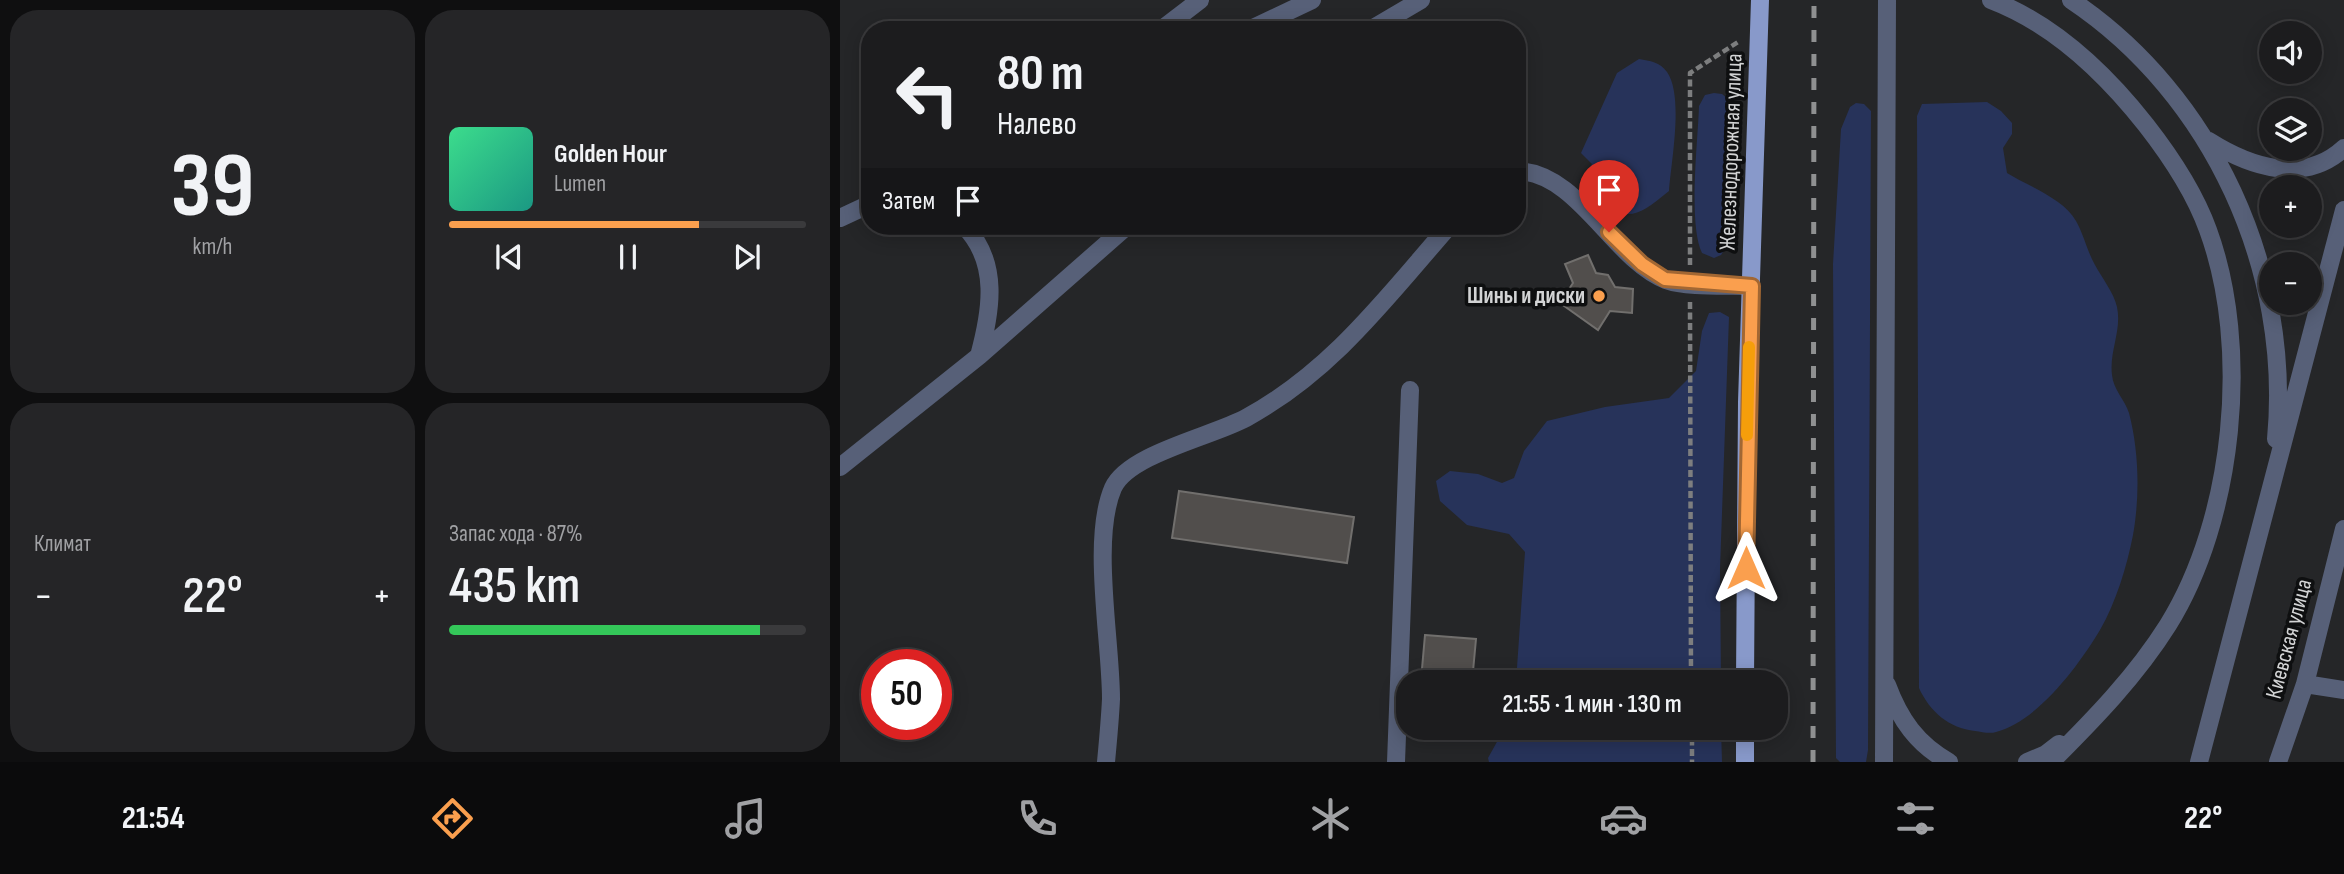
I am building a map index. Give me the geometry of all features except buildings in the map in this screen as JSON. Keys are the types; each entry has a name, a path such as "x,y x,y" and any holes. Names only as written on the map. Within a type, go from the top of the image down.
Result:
{"main road":[{"name":"Железнодорожная улица","path":"1745,670 1747,402 1760,0"},
{"path":"1745,740 1745,762"}],"street":[{"path":"1173,21 1200,0"},
{"path":"1268,21 1312,0"},
{"path":"1385,21 1421,0"},
{"path":"1884,762 1887,0"},
{"path":"1991,0 2023,15 2073,48 2123,97 2166,152 2189,187 2208,230 2226,307 2232,385 2229,428 2223,473 2203,548 2169,623 2137,669 2096,717 2051,762"},
{"path":"2071,0 2110,29 2169,90 2206,139 2233,190 2249,231 2272,318 2278,421 2271,491"},
{"path":"2206,139 2234,157 2276,169 2310,166 2333,158 2344,148"},
{"path":"1526,172 1543,175 1560,186 1653,273 1665,279 1690,283 1752,286"},
{"path":"840,218 861,208"},
{"path":"2199,762 2344,210"},
{"path":"970,235 984,255 990,278 990,304 979,356"},
{"path":"840,467 979,356 1117,235"},
{"path":"1107,762 1111,698 1104,543 1106,512 1114,485 1127,470 1148,456 1189,443 1243,420 1285,397 1321,367 1354,334 1440,235"},
{"path":"1396,762 1410,390"},
{"name":"Киевская улица","path":"2278,762 2305,684 2344,529"},
{"path":"1883,673 1905,725 1920,743 1949,762"},
{"path":"2305,684 2344,690"},
{"path":"2027,762 2046,754 2096,717"}],"path":[{"path":"1691,670 1690,73 1738,43 1738,32"},
{"path":"1692,740 1692,762"}],"shaded area":[{"path":"1639,59 1654,62 1667,72 1672,83 1676,113 1669,191 1648,207 1631,214 1614,211 1590,197 1584,177 1592,164 1581,153 1617,73"},
{"path":"1722,94 1728,99 1725,249 1721,255 1714,258 1702,253 1695,223 1695,203 1699,106 1705,95"},
{"path":"1987,102 2001,111 2012,123 2012,134 2003,148 2007,173 2054,200 2070,213 2079,226 2092,260 2111,291 2118,316 2112,375 2129,413 2137,474 2137,505 2131,547 2116,596 2100,630 2069,675 2042,704 2012,726 1991,733 1966,729 1941,717 1919,688 1917,116 1922,104"},
{"path":"1856,103 1864,104 1871,111 1868,750 1866,762 1840,762 1836,758 1833,264 1841,129 1850,107"},
{"path":"1720,312 1729,317 1720,569 1721,670 1517,670 1525,552 1509,534 1467,525 1440,501 1436,481 1450,471 1478,474 1502,483 1514,478 1524,451 1547,421 1605,407 1669,398 1696,371 1702,331 1709,313"},
{"path":"1498,740 1721,740 1722,762 1489,762 1488,758"}],"railway":[{"path":"1813,762 1814,0"}],"slow traffic":[{"path":"1747,435 1749,347"}],"place":[{"name":"Шины и диски","path":"1599,296"}],"route":[{"path":"1609,232 1642,264 1665,279 1675,282 1752,286 1747,402 1746,568"}]}
